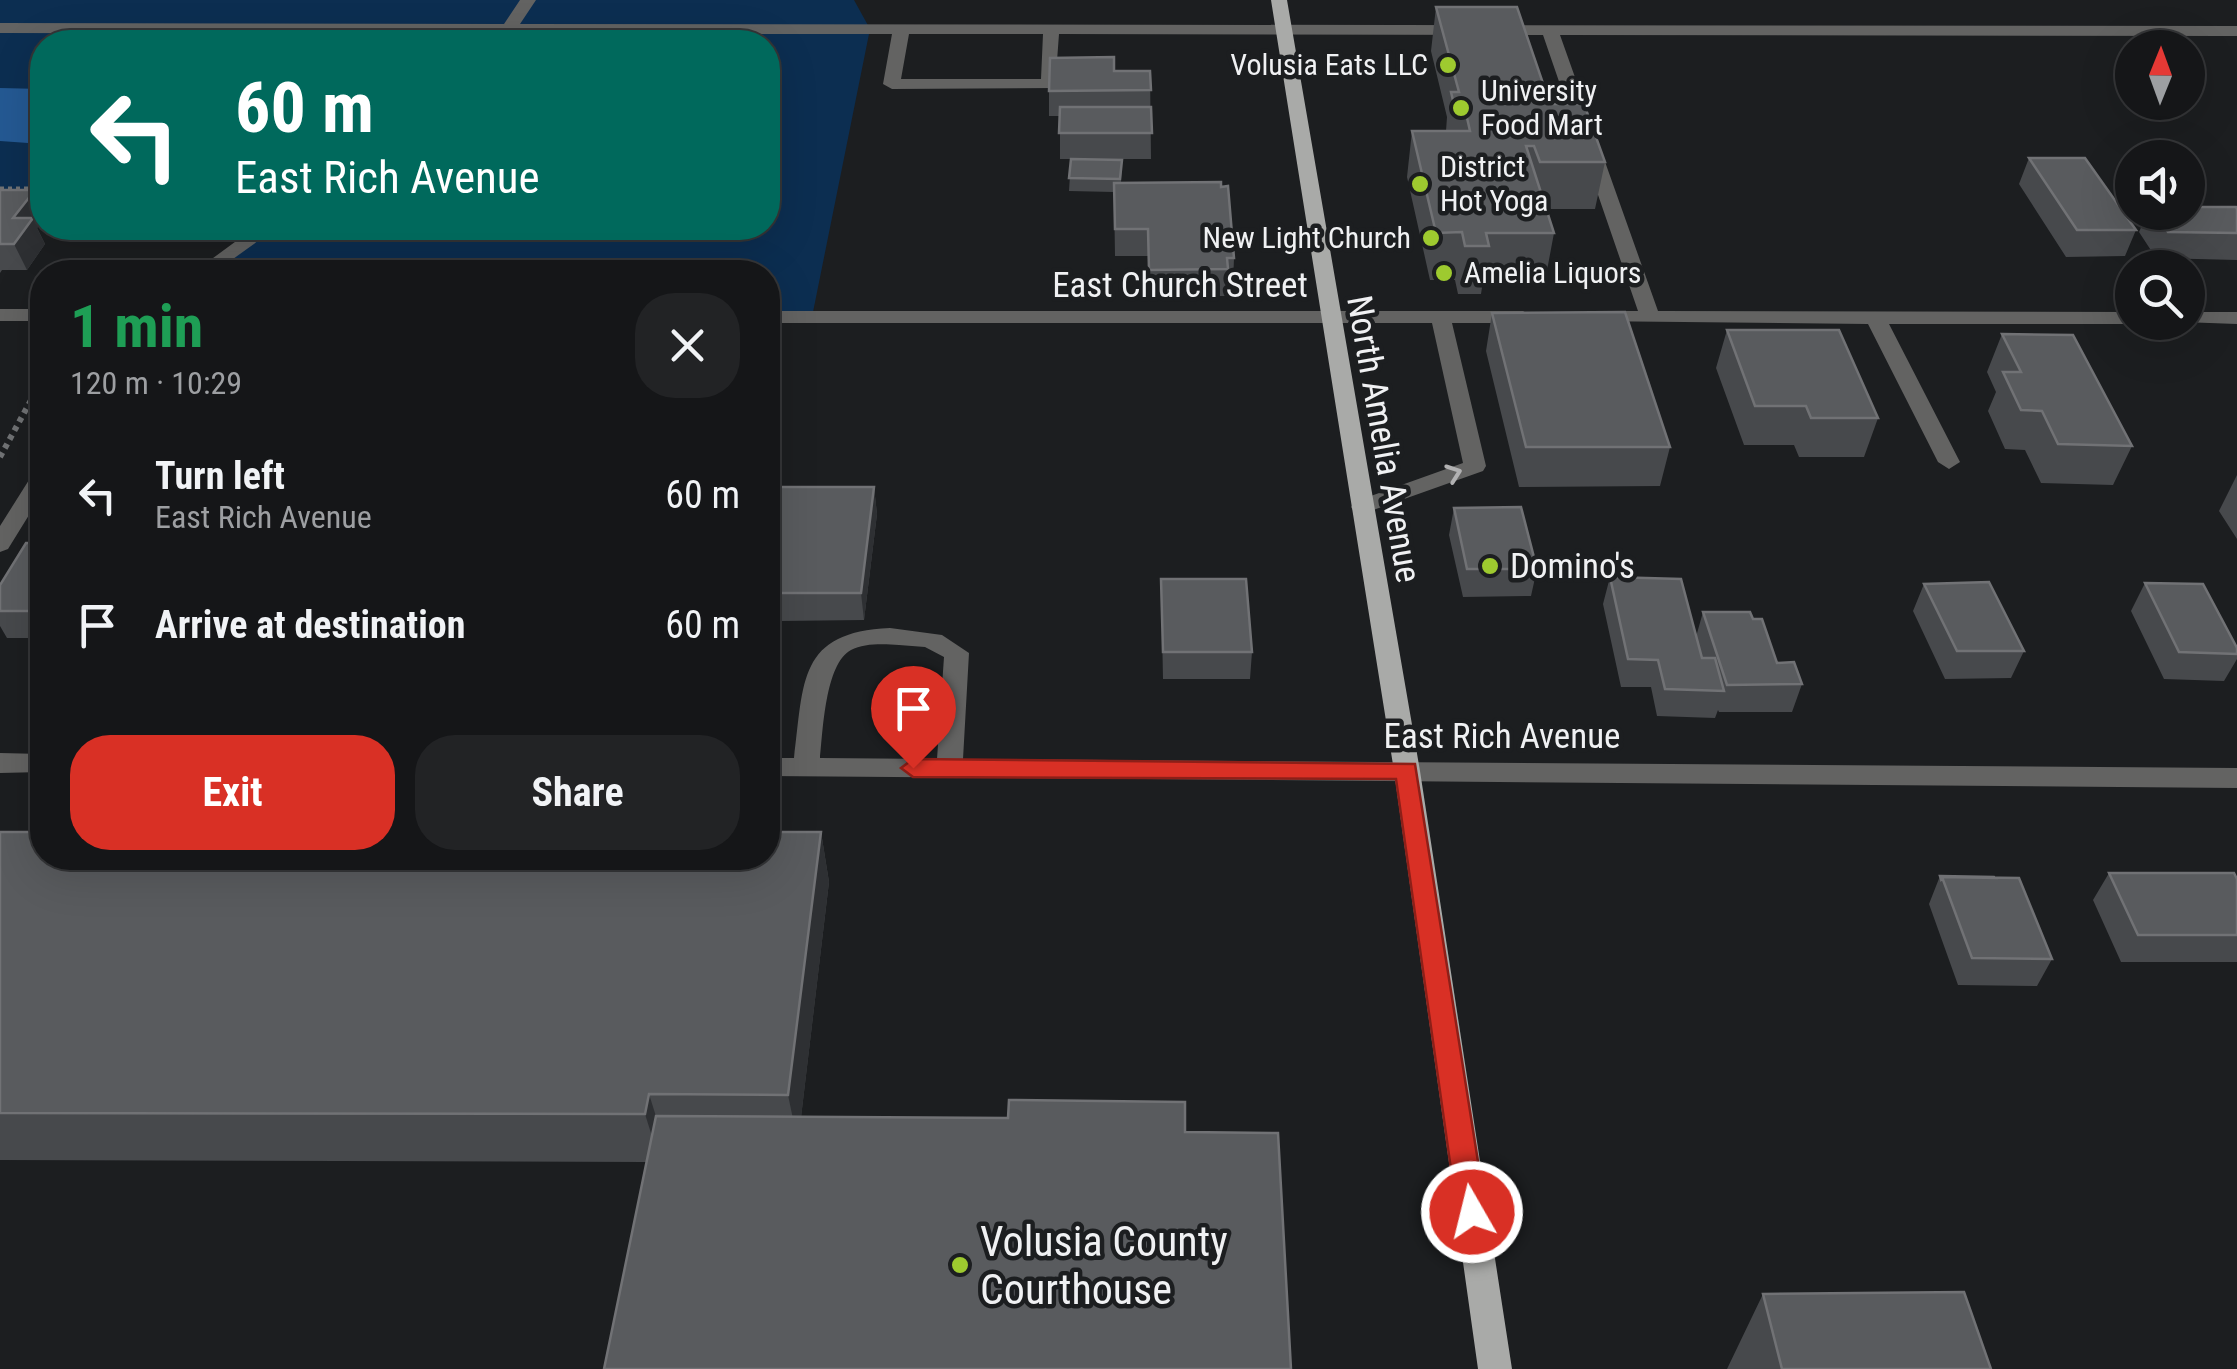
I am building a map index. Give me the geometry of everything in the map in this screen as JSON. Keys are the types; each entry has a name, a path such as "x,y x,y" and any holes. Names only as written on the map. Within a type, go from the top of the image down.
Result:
{"main road":[{"name":"North Amelia Avenue","path":"1279,0 1407,770 1495,1369"}],"street":[{"path":"507,30 528,0"},
{"path":"0,28 126,30"},
{"path":"901,30 892,84 1049,84 1051,30"},
{"path":"1550,30 1650,317"},
{"path":"780,32 2237,31"},
{"path":"220,260 249,240"},
{"path":"0,314 30,315"},
{"name":"East Church Street","path":"780,317 2115,318"},
{"path":"1874,317 1948,462"},
{"path":"1362,507 1475,466 1441,318"},
{"path":"2205,318 2237,318"},
{"path":"0,544 30,497"},
{"path":"806,767 822,668 833,649 856,637 910,636 940,641 957,653 949,768"},
{"path":"0,763 30,763"},
{"name":"East Rich Avenue","path":"780,767 2237,778"}],"path":[{"path":"0,189 30,190"},
{"path":"0,457 30,402"}],"shaded area":[{"path":"0,0 854,0 870,29 812,317 780,317 780,260 220,260 249,240 780,240 780,30 30,30 30,208 0,207"},
{"path":"0,88 30,89 30,143 0,141"}],"building":[{"path":"1436,7 1517,7 1550,104 1584,104 1605,162 1540,162 1534,146 1526,146 1554,233 1486,233 1489,246 1465,246 1462,232 1436,233 1412,131 1470,131 1465,109 1455,109 1451,92 1459,92"},
{"path":"1114,57 1114,71 1150,71 1151,90 1049,91 1050,58"},
{"path":"1060,107 1151,107 1152,133 1059,133"},
{"path":"2029,158 2085,158 2115,200 2115,230 2077,230"},
{"path":"1071,159 1122,160 1120,179 1069,178"},
{"path":"1221,182 1221,187 1228,186 1234,258 1227,258 1228,269 1149,270 1148,229 1115,229 1114,183"},
{"path":"0,190 30,190 30,196 13,218 30,218 30,222 14,244 0,244"},
{"path":"2205,207 2237,209 2237,233 2168,232 2205,230"},
{"path":"1625,312 1670,447 1526,447 1492,313"},
{"path":"1727,330 1839,330 1878,418 1811,418 1806,406 1755,406"},
{"path":"2002,334 2073,335 2132,446 2058,444 2042,411 2021,410 2003,372 2021,372"},
{"path":"780,487 874,487 861,593 780,593"},
{"path":"1521,507 1537,569 1467,569 1454,508"},
{"path":"26,543 30,543 30,611 0,611 0,585"},
{"path":"1610,577 1681,579 1702,658 1715,658 1724,691 1665,689 1658,660 1628,659"},
{"path":"1161,579 1246,579 1252,652 1163,652"},
{"path":"1989,582 2024,651 1957,651 1924,584"},
{"path":"2145,583 2203,584 2237,654 2179,652"},
{"path":"1703,612 1750,612 1753,619 1762,619 1777,663 1794,662 1802,684 1727,685"},
{"path":"0,832 30,832 30,870 780,870 780,832 821,832 788,1095 649,1094 645,1114 0,1113"},
{"path":"2109,873 2234,873 2237,935 2138,935"},
{"path":"1942,877 2019,878 2052,959 1972,958"},
{"name":"Volusia County Courthouse","path":"1009,1100 1185,1102 1185,1132 1278,1133 1291,1369 604,1369 656,1116 1008,1118"},
{"path":"1964,1292 1991,1369 1782,1369 1763,1294"}],"place":[{"name":"Volusia Eats LLC","path":"1448,65"},
{"name":"University Food Mart","path":"1461,108"},
{"name":"District Hot Yoga","path":"1420,184"},
{"name":"New Light Church","path":"1431,238"},
{"name":"Amelia Liquors","path":"1444,273"},
{"name":"Domino's","path":"1490,566"},
{"name":"Volusia County Courthouse","path":"960,1265"}],"route":[{"path":"913,768 1407,770 1472,1212"}]}
